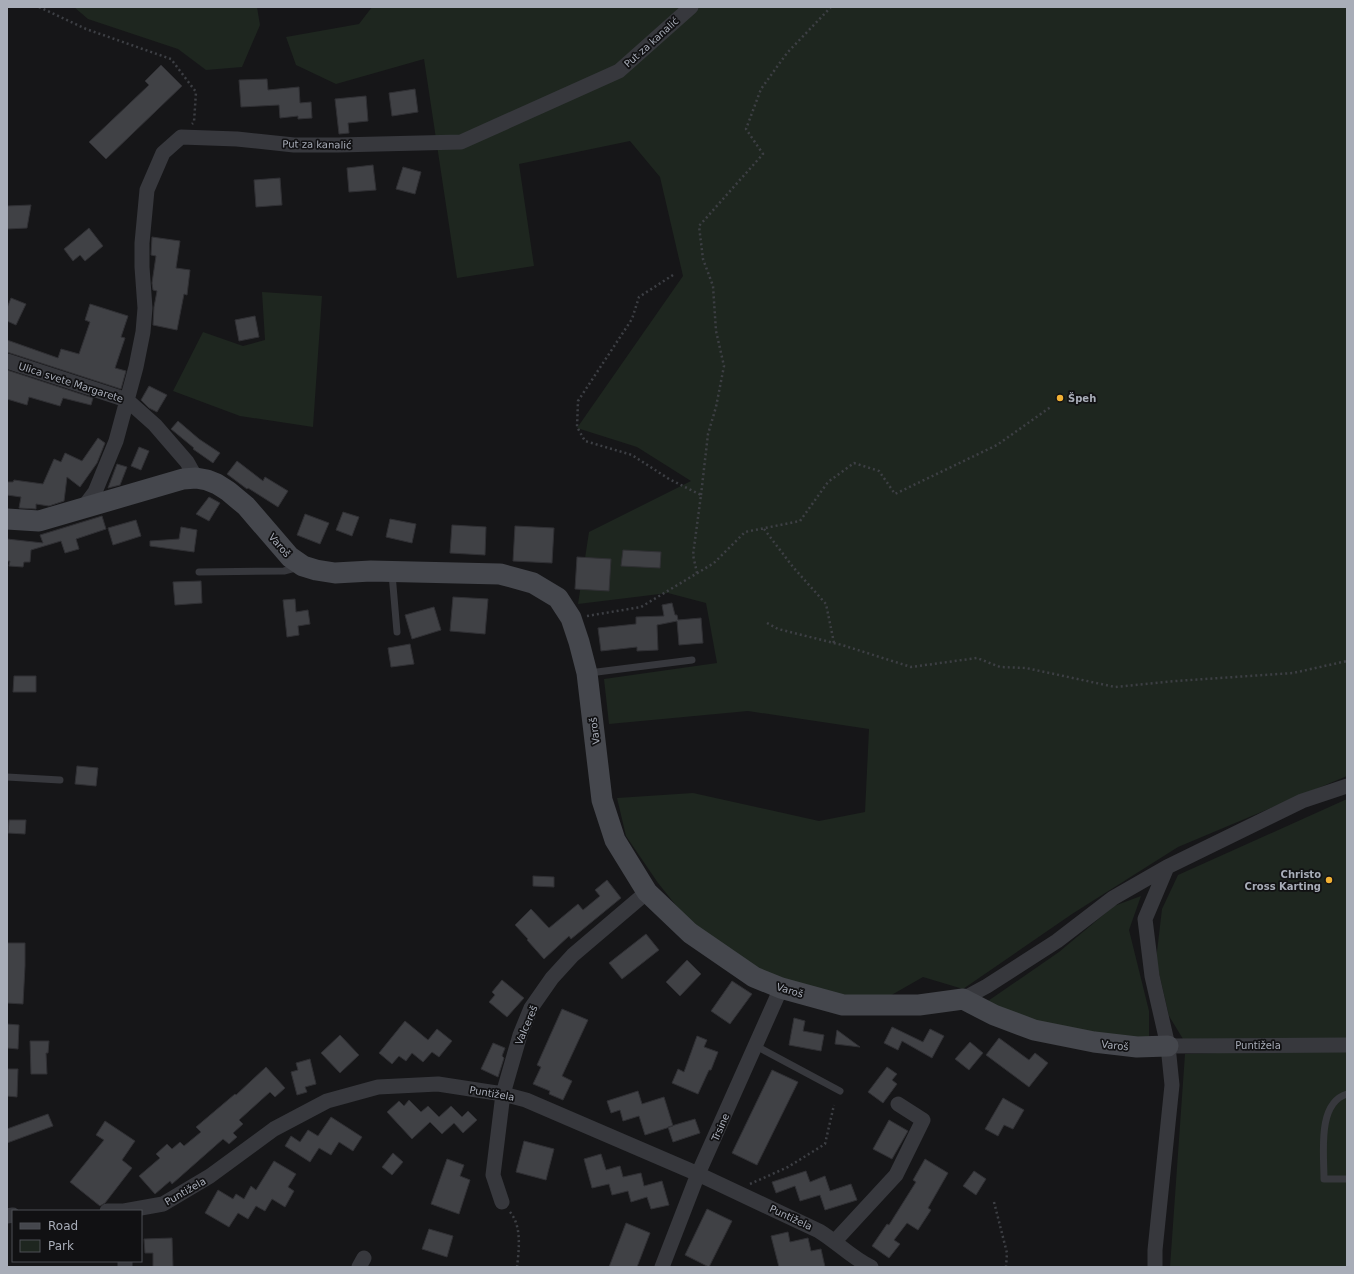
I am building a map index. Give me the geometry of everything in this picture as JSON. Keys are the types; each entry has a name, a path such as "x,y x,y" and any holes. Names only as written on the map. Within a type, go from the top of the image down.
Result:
{"main road":[{"name":"Varoš","path":"7,519 39,521 183,479 196,478 217,484 240,501 246,506 290,558 303,566 335,573 392,572 500,574 533,583 558,598 571,618 579,642 587,673 602,800 615,840 647,892 690,933 754,977 781,988 843,1005 918,1005 963,999 994,1015 1034,1030 1094,1042 1137,1047 1168,1046"}],"street":[{"name":"Put za kanalić","path":"181,137 237,139 294,145 461,142 619,71 690,7"},
{"path":"83,508 95,492 116,441 136,367 143,332 145,308 142,243 144,208 147,190 163,152 181,137"},
{"name":"Ulica svete Margarete","path":"7,361 127,400 155,425 187,462 196,478"},
{"path":"963,999 987,986 1057,941 1113,898 1167,867 1302,801 1347,786"},
{"path":"1155,1267 1156,1242 1172,1085 1168,1046 1152,976 1145,919 1167,867"},
{"name":"Valcereš","path":"502,1202 493,1175 503,1094 520,1035 531,1008 552,978 574,955 647,892"},
{"name":"Trsine","path":"662,1267 698,1174 781,988"},
{"name":"Puntižela","path":"1168,1046 1347,1044"},
{"name":"Puntižela","path":"130,1210 163,1204 210,1176 274,1129 327,1101 378,1087 438,1084 503,1094 526,1100 698,1174 819,1231 835,1241 864,1266"},
{"path":"835,1241 896,1174 923,1120 898,1104"}],"lane":[{"path":"199,572 284,571 294,570 303,566"},
{"path":"392,572 397,632"},
{"path":"587,673 692,660"},
{"path":"7,777 60,780"},
{"path":"756,1046 840,1091"},
{"path":"1347,1094 1340,1096 1330,1107 1325,1120 1324,1179 1347,1179"}],"path":[{"path":"39,7 45,8 86,29 171,59 196,92 194,122 181,137"},
{"path":"697,573 693,554 708,434 716,407 724,366 716,330 713,286 703,259 698,226 762,154 746,129 761,89 787,53 831,7"},
{"path":"673,275 639,297 632,319 578,401 577,427 585,441 632,455 670,480 701,495"},
{"path":"571,618 641,607 714,563 745,532 800,521 828,482 854,463 879,471 895,494 997,445 1052,406"},
{"path":"764,529 793,567 826,604 834,643"},
{"path":"767,623 778,629 834,643 911,667 977,658 1000,667 1026,668 1115,687 1293,673 1347,661"},
{"path":"735,1191 788,1167 825,1144 834,1105"},
{"path":"502,1202 514,1216 519,1236 517,1267"},
{"path":"994,1202 1007,1253 1006,1267"}],"green space":[{"path":"74,7 257,7 260,25 242,67 206,70 178,49 88,19"},
{"path":"372,7 1347,7 1347,776 1178,847 1072,914 963,989 923,977 888,997 843,996 781,979 759,969 691,924 658,883 626,836 617,798 693,793 819,821 865,812 869,729 748,711 609,724 604,679 717,663 706,603 668,593 578,604 589,532 691,481 637,447 577,428 683,276 660,177 630,141 519,164 534,266 457,278 424,59 336,84 296,65 286,37 359,24"},
{"path":"262,292 322,296 313,427 240,416 173,391 203,332 243,346 265,340"},
{"path":"1347,799 1347,1038 1183,1039 1169,1016 1156,960 1162,909 1178,875"},
{"path":"1141,896 1129,930 1149,1011 1149,1038 1135,1039 1033,1022 985,1003 1059,952 1114,906"},
{"path":"1347,1049 1347,1267 1170,1267 1185,1054"}],"building":[{"path":"161,65 182,86 106,159 89,142 149,85 145,81"},
{"path":"267,79 268,90 299,87 300,103 311,102 312,118 298,119 298,116 280,118 279,105 241,107 239,80"},
{"path":"415,89 418,112 392,116 389,93"},
{"path":"366,96 368,121 348,123 349,133 339,134 335,99"},
{"path":"373,165 376,190 349,192 347,168"},
{"path":"403,167 421,172 415,194 396,189"},
{"path":"280,178 282,205 256,207 254,180"},
{"path":"31,205 27,228 7,229 7,206"},
{"path":"89,228 103,246 85,261 80,255 73,261 64,249"},
{"path":"152,237 180,241 176,268 190,270 187,295 184,294 177,330 153,325 157,291 153,290 152,283 156,256 151,255"},
{"path":"11,298 26,304 16,325 7,321 7,308"},
{"path":"90,304 128,316 121,337 125,338 115,368 126,371 121,389 7,352 7,340 58,358 61,349 79,354 90,322 85,320"},
{"path":"255,316 259,337 239,341 235,320"},
{"path":"7,370 93,398 91,405 63,398 60,406 29,397 27,405 7,399"},
{"path":"149,386 167,395 157,412 149,408 141,400"},
{"path":"178,421 199,439 220,453 213,463 193,449 194,448 171,429"},
{"path":"98,438 105,443 97,463 80,487 67,477 64,501 49,506 36,504 36,509 19,508 21,497 7,495 7,482 13,482 14,480 43,484 54,459 61,462 65,453 82,461"},
{"path":"139,447 149,451 141,470 131,466"},
{"path":"237,461 263,481 265,477 288,491 278,507 248,488 247,489 227,474"},
{"path":"117,464 127,467 120,485 108,488"},
{"path":"209,497 220,503 209,521 196,514"},
{"path":"343,512 359,517 352,536 336,530"},
{"path":"305,514 329,523 320,544 297,535"},
{"path":"102,516 106,529 76,539 79,549 65,553 61,541 31,550 30,562 24,562 23,567 9,566 10,561 7,561 7,539 43,543 40,535"},
{"path":"390,519 416,524 412,543 386,537"},
{"path":"136,520 141,536 113,545 108,528"},
{"path":"452,525 486,527 485,555 450,553"},
{"path":"515,526 554,528 552,563 513,561"},
{"path":"181,527 197,530 194,552 150,546 150,541 179,539"},
{"path":"623,550 661,552 660,568 621,566"},
{"path":"577,557 611,559 609,591 575,589"},
{"path":"201,581 202,603 175,605 173,582"},
{"path":"453,597 488,599 485,634 450,631"},
{"path":"295,599 296,612 308,610 310,624 298,626 299,635 287,637 283,600"},
{"path":"672,603 678,620 701,618 703,643 679,645 677,621 657,625 658,650 637,651 637,647 601,651 598,628 636,624 636,617 664,616 662,605"},
{"path":"434,607 441,630 412,639 405,615"},
{"path":"410,644 414,664 391,667 388,648"},
{"path":"14,676 36,676 36,692 13,692"},
{"path":"77,766 98,768 96,786 75,784"},
{"path":"9,820 26,820 25,834 8,833"},
{"path":"533,876 554,877 554,887 533,886"},
{"path":"607,880 621,898 571,939 569,936 544,959 515,925 531,909 549,928 578,904 583,910 600,896 595,890"},
{"path":"646,934 659,950 622,979 609,963"},
{"path":"7,943 25,943 23,1004 7,1003"},
{"path":"687,960 701,974 680,996 666,982"},
{"path":"502,980 524,998 507,1017 489,1002 495,995 492,992"},
{"path":"732,981 752,994 730,1024 711,1011"},
{"path":"562,1009 588,1020 562,1076 572,1081 563,1100 549,1094 550,1091 533,1084 541,1067 537,1065"},
{"path":"794,1018 805,1021 803,1031 824,1035 821,1051 789,1045"},
{"path":"405,1021 428,1040 437,1029 452,1041 439,1057 432,1052 423,1062 412,1053 406,1061 399,1056 392,1064 379,1053"},
{"path":"7,1024 19,1025 18,1049 7,1048"},
{"path":"892,1027 923,1042 930,1029 944,1036 932,1058 902,1041 898,1050 884,1043"},
{"path":"837,1030 860,1047 835,1044"},
{"path":"340,1035 359,1055 340,1073 321,1053"},
{"path":"697,1036 707,1040 704,1047 718,1052 711,1070 709,1070 698,1094 672,1083 678,1069 684,1072"},
{"path":"999,1038 1029,1060 1035,1053 1048,1063 1029,1087 986,1055"},
{"path":"30,1041 49,1041 48,1053 46,1053 47,1074 31,1074"},
{"path":"970,1042 983,1053 969,1070 955,1059"},
{"path":"493,1043 505,1048 502,1056 504,1058 498,1077 481,1069"},
{"path":"310,1059 316,1084 305,1087 307,1092 297,1095 291,1072 298,1070 296,1063"},
{"path":"266,1067 285,1088 275,1097 270,1092 239,1120 243,1124 233,1133 237,1137 229,1144 223,1139 172,1184 170,1181 155,1194 139,1176 160,1158 156,1154 167,1144 172,1149 180,1142 184,1146 201,1132 196,1127 235,1094 236,1095"},
{"path":"887,1067 897,1074 892,1080 897,1084 883,1103 868,1092"},
{"path":"7,1069 18,1069 17,1097 7,1096"},
{"path":"772,1070 798,1082 757,1165 732,1153"},
{"path":"638,1091 642,1104 664,1097 673,1126 645,1135 639,1116 623,1121 620,1110 611,1113 607,1101"},
{"path":"1003,1098 1024,1110 1013,1129 1004,1125 998,1136 985,1129"},
{"path":"409,1100 421,1112 428,1106 439,1117 451,1106 462,1117 468,1111 477,1120 463,1133 454,1123 442,1134 430,1122 412,1139 387,1112 399,1101 404,1106"},
{"path":"48,1114 53,1126 7,1143 7,1129"},
{"path":"331,1117 362,1137 353,1151 339,1142 331,1155 319,1148 310,1162 285,1146 291,1136 300,1142 308,1130 318,1136"},
{"path":"695,1119 700,1133 673,1142 668,1127"},
{"path":"889,1120 908,1131 892,1159 873,1149"},
{"path":"105,1121 135,1141 122,1160 132,1168 105,1203 100,1206 70,1182 104,1140 96,1135"},
{"path":"524,1141 554,1149 546,1180 516,1172"},
{"path":"393,1153 403,1162 392,1175 382,1167"},
{"path":"601,1154 606,1170 620,1166 623,1177 641,1173 644,1186 662,1181 669,1205 651,1209 647,1197 631,1202 628,1191 612,1195 609,1184 592,1188 584,1159"},
{"path":"447,1159 464,1165 460,1176 470,1180 459,1214 431,1204"},
{"path":"925,1159 948,1173 928,1208 931,1210 918,1230 907,1223 894,1240 900,1244 889,1258 872,1246 887,1224 889,1225 916,1182 913,1180"},
{"path":"274,1161 296,1174 288,1187 294,1191 285,1207 272,1199 265,1211 256,1206 248,1219 238,1213 229,1227 205,1213 218,1190 233,1199 236,1194 244,1199 251,1186 256,1190"},
{"path":"806,1171 810,1182 825,1176 830,1191 851,1184 857,1200 825,1210 820,1195 800,1201 795,1186 776,1193 772,1182"},
{"path":"974,1171 986,1179 976,1195 963,1186"},
{"path":"707,1209 732,1221 709,1267 685,1255"},
{"path":"626,1223 650,1233 637,1267 609,1267"},
{"path":"429,1229 453,1236 447,1257 422,1249"},
{"path":"788,1232 790,1242 808,1238 811,1251 821,1249 825,1267 779,1267 771,1236"},
{"path":"172,1238 173,1267 153,1267 153,1253 145,1253 144,1239"}],"place":[{"name":"Špeh","path":"1060,398"},
{"name":"Christo Cross Karting","path":"1329,880"}]}
